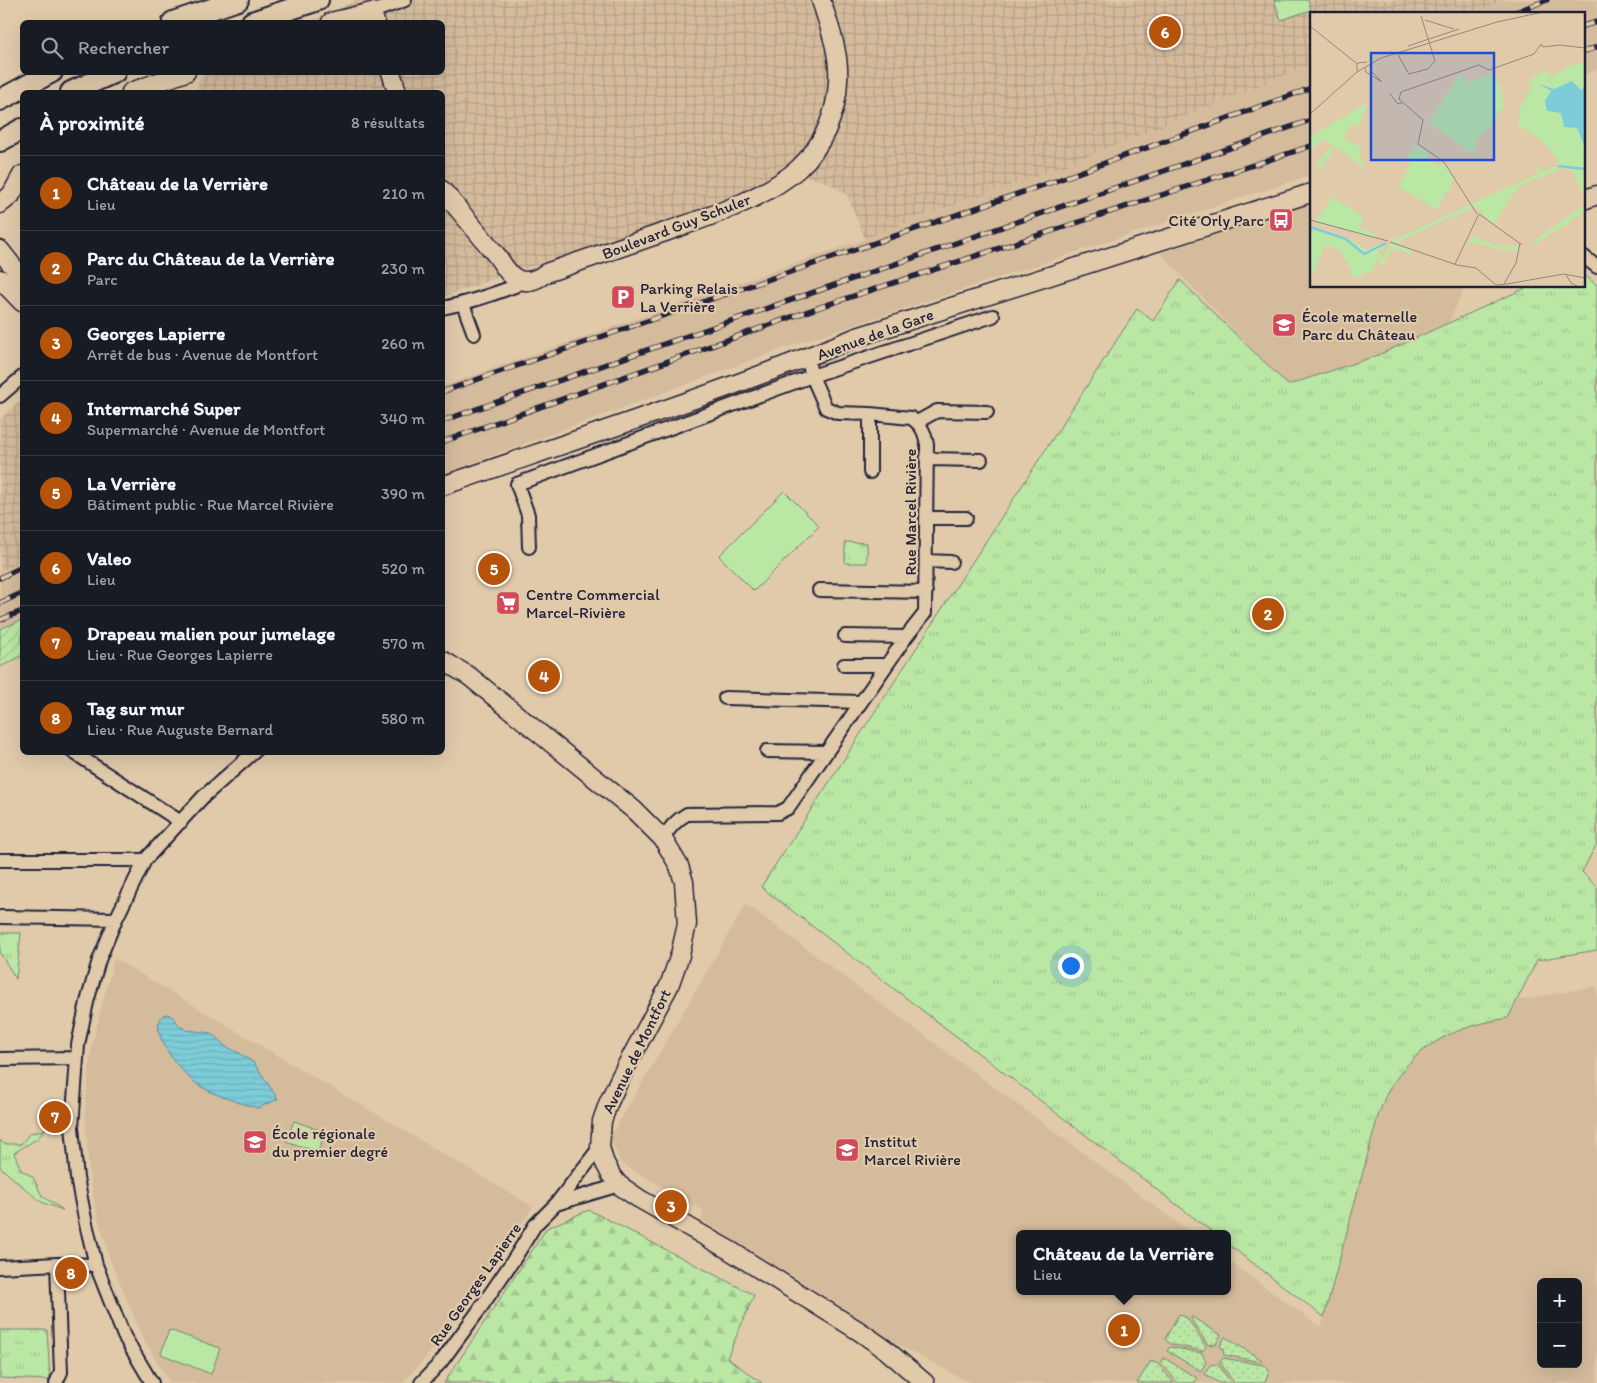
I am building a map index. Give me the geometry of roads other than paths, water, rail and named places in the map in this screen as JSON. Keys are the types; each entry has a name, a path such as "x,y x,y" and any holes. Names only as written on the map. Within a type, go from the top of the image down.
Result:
{"main road":[{"path":"179,20 238,0"},
{"path":"258,20 318,0"},
{"path":"0,90 28,75"},
{"path":"0,100 46,75"},
{"path":"75,90 108,75"},
{"path":"0,129 20,118"},
{"path":"0,142 20,129"}],"street":[{"path":"348,20 373,17 405,0"},
{"name":"Boulevard Guy Schuler","path":"518,280 539,278 546,273 719,213 776,185 799,168 813,152 829,125 836,100 838,82 836,49 821,0"},
{"path":"143,90 162,87 181,75"},
{"path":"392,75 396,90"},
{"path":"0,190 12,185 20,178"},
{"path":"0,204 11,195 20,179"},
{"path":"445,194 503,263 508,272 518,280 515,286 464,304 445,307"},
{"name":"Avenue de la Gare","path":"445,485 806,358 857,338 1310,194"},
{"path":"1584,200 1597,195"},
{"path":"1584,257 1597,267"},
{"path":"2,260 20,276"},
{"path":"2,260 20,287"},
{"name":"Boulevard Guy Schuler","path":"503,263 523,271 546,273"},
{"path":"0,279 20,300"},
{"path":"464,304 474,334"},
{"path":"517,484 812,376 993,316"},
{"path":"806,358 826,408 838,413 904,416 917,422 937,411 987,412"},
{"path":"0,396 20,379"},
{"path":"870,414 870,472"},
{"name":"Rue Marcel Rivière","path":"663,839 668,829 687,814 778,813 788,808 886,665 925,614 928,459 924,430 917,422"},
{"path":"928,459 980,460"},
{"path":"511,462 513,474 528,515 529,546"},
{"path":"927,518 966,518"},
{"path":"926,561 952,562"},
{"path":"819,590 926,592"},
{"path":"845,636 906,637"},
{"name":"Avenue de Montfort","path":"445,662 469,676 634,810 663,839 679,866 684,882 687,924 684,941 669,986 608,1104 602,1121 600,1147 611,1175 619,1185 638,1198 729,1250 859,1331 885,1349 924,1383"},
{"path":"844,665 886,665"},
{"path":"724,698 861,702"},
{"path":"767,751 826,752"},
{"path":"78,755 181,822"},
{"path":"152,1383 124,1336 96,1265 73,1151 72,1127 77,1058 87,1002 99,960 116,919 145,860 203,797 251,755"},
{"path":"0,860 145,860"},
{"path":"0,917 116,919"},
{"path":"0,1058 77,1058"},
{"name":"Rue Georges Lapierre","path":"421,1383 441,1362 477,1313 535,1225 556,1204 600,1147"},
{"name":"Rue Georges Lapierre","path":"556,1204 619,1185"},
{"path":"0,1267 57,1264 96,1265"},
{"path":"56,1383 62,1372 57,1264"}],"water":[{"path":"166,1014 172,1016 186,1030 211,1033 225,1046 254,1063 278,1099 258,1108 220,1096 206,1090 193,1081 176,1063 162,1040 159,1030 160,1020"}],"railway":[{"path":"1515,12 1547,0"},
{"path":"1584,26 1597,22"},
{"path":"1584,52 1597,47"},
{"path":"445,391 1058,180 1310,88"},
{"path":"445,420 1310,120"},
{"path":"445,441 814,309 1310,146"},
{"path":"0,578 20,568"},
{"path":"0,603 20,594"},
{"path":"0,620 20,612"}],"place":[{"name":"Valeo","path":"1165,32"},
{"name":"Cité Orly Parc","path":"1281,220"},
{"name":"Parking Relais La Verrière","path":"623,297"},
{"name":"École maternelle Parc du Château","path":"1284,325"},
{"name":"La Verrière","path":"494,569"},
{"name":"Centre Commercial Marcel-Rivière","path":"508,603"},
{"name":"Parc du Château de la Verrière","path":"1268,614"},
{"name":"Intermarché Super","path":"544,676"},
{"name":"Drapeau malien pour jumelage","path":"55,1117"},
{"name":"École régionale du premier degré","path":"255,1142"},
{"name":"Institut Marcel Rivière","path":"847,1150"},
{"name":"Georges Lapierre","path":"671,1206"},
{"name":"Tag sur mur","path":"71,1273"},
{"name":"Château de la Verrière","path":"1124,1330"}]}
